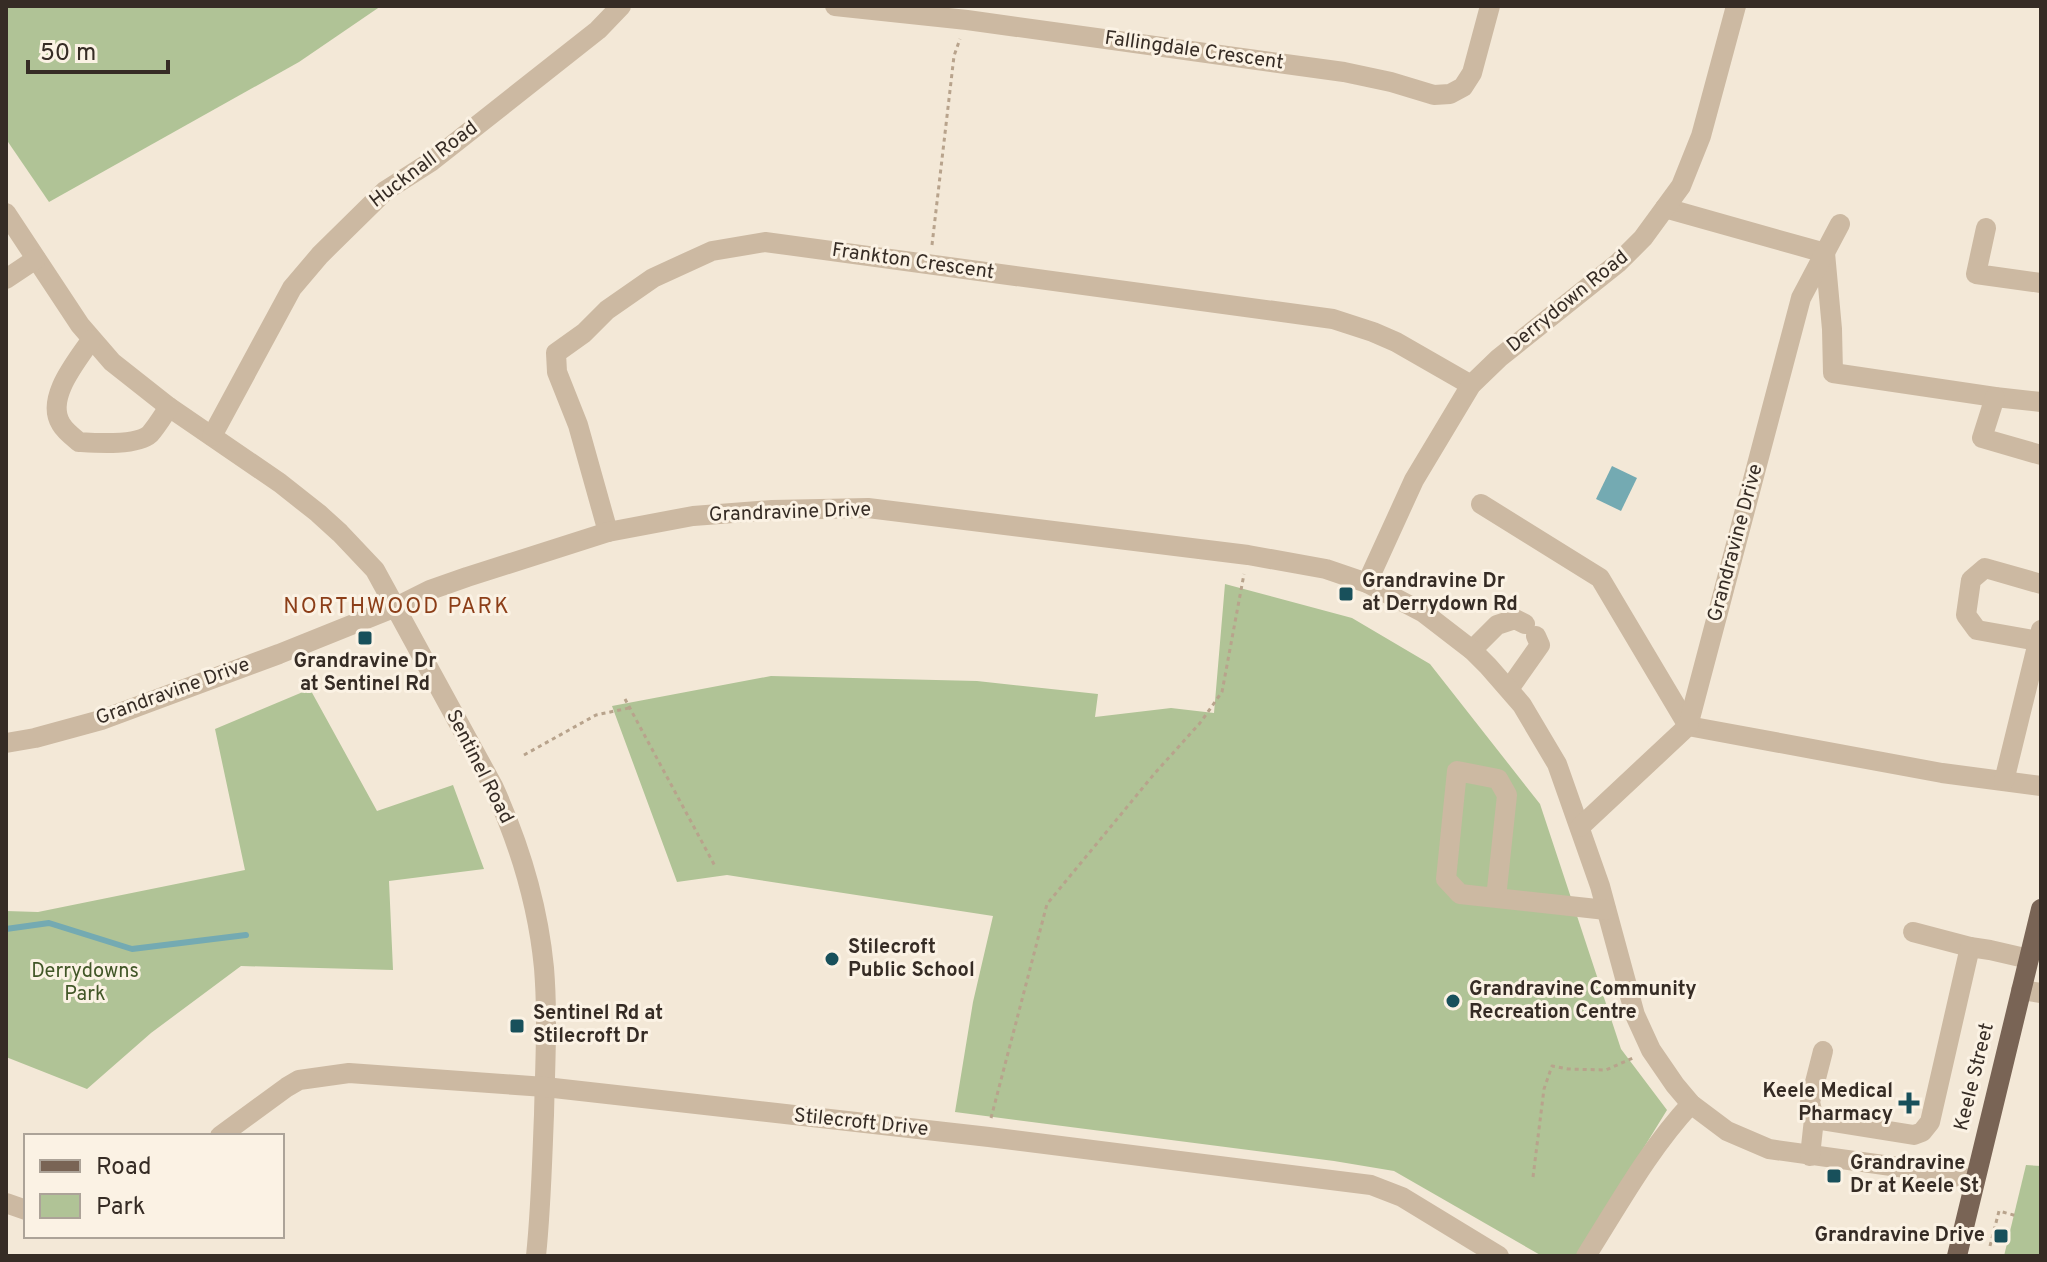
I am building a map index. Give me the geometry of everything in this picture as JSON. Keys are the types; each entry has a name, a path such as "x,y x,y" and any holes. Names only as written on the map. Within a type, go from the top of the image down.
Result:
{"main road":[{"name":"Keele Street","path":"1957,1256 1975,1180 2031,992 2029,959 2041,909"}],"street":[{"name":"Hucknall Road","path":"212,436 292,288 320,255 385,191 432,161 598,30 621,6"},
{"name":"Fallingdale Crescent","path":"835,6 968,13 1344,72 1434,95 1450,94 1463,87 1472,73 1490,6"},
{"name":"Derrydown Road","path":"1367,583 1414,480 1471,385 1499,358 1618,263 1643,238 1681,186 1701,136 1736,6"},
{"path":"1665,208 1825,253 1833,373 2041,402"},
{"name":"Sentinel Road","path":"6,213 91,340 112,362 169,407 280,483 340,533 375,570 493,786 526,872 544,967 545,1087 536,1256"},
{"name":"Grandravine Drive","path":"1688,726 1801,298 1840,224"},
{"path":"1986,228 1976,274 2041,283"},
{"name":"Frankton Crescent","path":"608,532 578,425 561,383 555,362 556,353 584,333 607,310 653,278 712,251 765,242 1333,319 1396,342 1471,385"},
{"path":"6,279 36,259"},
{"path":"91,340 59,392 55,406 61,424 79,442 144,439 169,407"},
{"path":"1995,397 1982,438 2041,455"},
{"path":"1481,504 1600,578 1688,726 1942,773 2041,786"},
{"name":"Grandravine Drive","path":"6,743 101,720 279,654 467,577 608,532 693,516 868,508 1248,555 1326,569 1367,583 1424,613 1472,650 1522,705 1557,764 1580,827 1635,1015 1651,1050 1691,1104 1727,1131 1769,1149 1975,1180"},
{"path":"2004,781 2040,636 1977,630 1966,615 1971,580 1985,568 2041,584"},
{"path":"1472,650 1497,625 1515,619 1530,630 1540,645 1509,689"},
{"path":"1580,827 1688,726"},
{"path":"1496,898 1507,795 1498,779 1457,771 1446,879 1460,894 1496,898 1606,910"},
{"path":"1913,932 2029,959"},
{"path":"1814,1119 1914,1135 1922,1132 1930,1122 1970,947"},
{"path":"1810,1156 1814,1119 1810,1102 1823,1051"},
{"name":"Stilecroft Drive","path":"223,1134 299,1080 349,1073 545,1087 989,1137 1371,1185 1402,1197 1499,1256"},
{"path":"1586,1256 1652,1150 1691,1104"}],"path":[{"path":"930,264 954,56 968,13"},
{"path":"989,1137 991,1112 1047,904 1200,723 1222,692 1248,555"},
{"path":"625,699 716,868"},
{"path":"524,755 596,715 629,708"},
{"path":"1533,1177 1544,1089 1552,1066 1606,1070 1651,1050"},
{"path":"1990,1246 1999,1211 2017,1216"}],"green space":[{"path":"6,6 381,6 299,62 49,202 6,139"},
{"path":"1225,584 1352,618 1430,664 1540,804 1621,1049 1667,1110 1577,1256 1542,1256 1394,1171 955,1112 973,1002 993,916 727,875 677,882 612,706 771,676 977,681 1098,694 1095,717 1171,708 1214,713"},
{"name":"Derrydowns Park","path":"310,689 377,811 453,785 484,869 389,881 393,970 241,966 151,1033 87,1089 6,1057 6,911 38,912 245,870 215,729"},
{"path":"2026,1165 2041,1166 2041,1256 2004,1256"}],"water":[{"path":"1612,466 1637,478 1621,511 1596,499"}],"waterway":[{"path":"6,929 49,923 132,949 246,935"}],"place":[{"name":"Grandravine Dr at Derrydown Rd","path":"1346,594"},
{"name":"Grandravine Dr at Sentinel Rd","path":"365,638"},
{"name":"Stilecroft Public School","path":"832,959"},
{"name":"Grandravine Community Recreation Centre","path":"1453,1001"},
{"name":"Sentinel Rd at Stilecroft Dr","path":"517,1026"},
{"name":"Keele Medical Pharmacy","path":"1909,1103"},
{"name":"Grandravine Dr at Keele St","path":"1834,1176"},
{"name":"Grandravine Drive","path":"2001,1236"}],"district":[{"name":"NORTHWOOD PARK","path":"397,607"}]}
